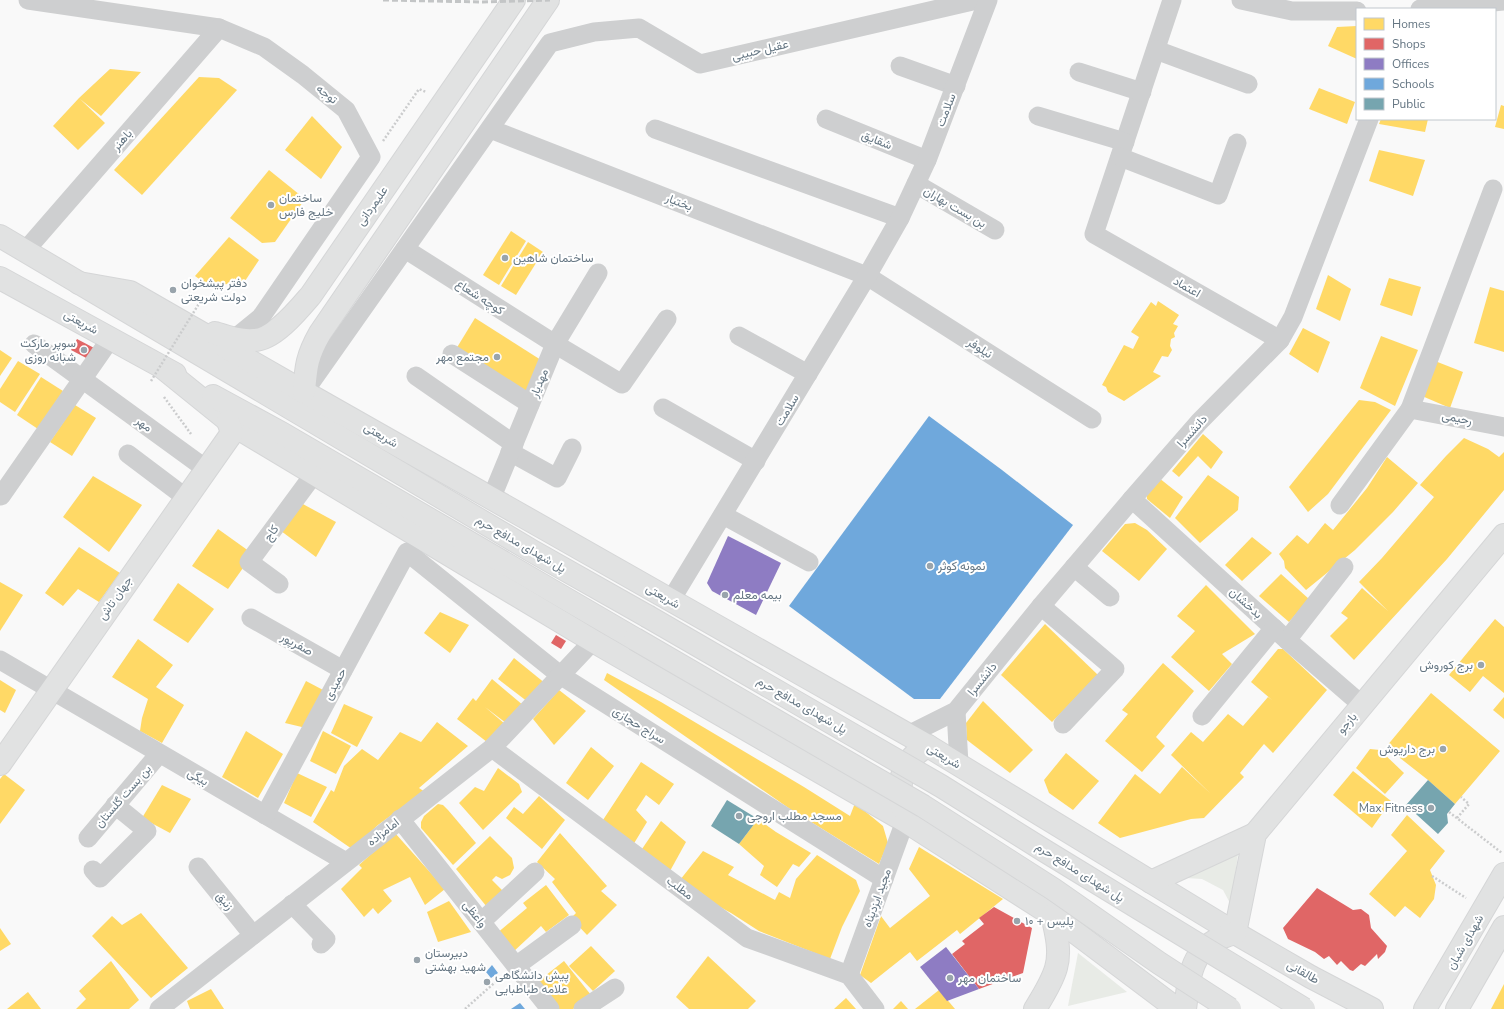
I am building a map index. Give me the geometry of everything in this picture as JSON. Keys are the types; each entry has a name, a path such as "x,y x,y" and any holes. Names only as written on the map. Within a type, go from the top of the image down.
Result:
{"main road":[{"name":"علیمردانی","path":"187,325 234,339 256,340 272,333 287,322 311,295 514,0"},
{"path":"300,401 306,364 311,349 320,333 548,0"},
{"name":"شریعتی","path":"0,236 79,283 300,401 492,499 671,600 959,764 1235,933"},
{"name":"شریعتی","path":"0,278 110,338 155,379 234,429 314,474 593,641 905,821 1052,915 1177,1009"},
{"name":"شریعتی","path":"79,283 130,292 187,325 300,401"},
{"name":"شریعتی","path":"155,379 283,434"},
{"name":"پل شهدای مدافع حرم","path":"300,401 532,551 941,786 1304,1009"},
{"name":"جهان تاش","path":"0,764 234,429"},
{"name":"پل شهدای مدافع حرم","path":"283,434 923,806 1053,889 1159,963 1230,1009"},
{"name":"بازجو","path":"1235,933 1254,834 1504,535"},
{"path":"841,784 860,774 871,765 877,756 882,746 882,721"},
{"path":"905,821 900,790 901,778 904,769 912,757 928,746"},
{"path":"1151,882 1254,834"},
{"name":"شهدای شبان","path":"1425,1009 1504,874"},
{"path":"1035,1009 1046,991 1056,968 1058,946 1052,915"},
{"path":"1457,1009 1504,927"},
{"path":"1185,1009 1191,971 1198,957 1209,943 1220,937 1235,933"},
{"name":"طالقانی","path":"1235,933 1372,1009"}],"street":[{"name":"توجه","path":"28,0 219,28 264,47 303,75 346,110 371,157"},
{"name":"عقیل حبیبی","path":"490,129 550,43 594,32 638,28 700,64 977,0"},
{"name":"سلامت","path":"671,600 868,276 900,218 927,160 988,0"},
{"path":"1123,150 1172,0"},
{"path":"1241,0 1292,11 1356,11"},
{"path":"1429,8 1493,1"},
{"name":"باهنر","path":"25,251 219,28"},
{"path":"1156,50 1248,84"},
{"path":"900,66 956,86"},
{"path":"1079,72 1142,92"},
{"path":"1038,116 1123,150 1218,195 1237,143"},
{"name":"شقایق","path":"826,119 927,160"},
{"name":"دانشسرا","path":"908,735 956,711 1041,606 1132,498 1199,422 1280,340 1293,317 1369,120"},
{"path":"300,401 490,129"},
{"name":"بختیار","path":"490,129 868,276"},
{"path":"655,129 900,218"},
{"name":"اعتماد","path":"1123,150 1094,234 1280,340"},
{"path":"234,339 261,317 371,157"},
{"name":"بن بست بهاران","path":"916,184 995,230"},
{"path":"1340,505 1410,409 1493,189"},
{"name":"کوچه شعاع","path":"405,249 555,344 622,384 667,319"},
{"name":"مهدیار","path":"492,499 555,344 598,273"},
{"name":"نیلوفر","path":"868,276 1092,419"},
{"path":"739,336 808,374"},
{"path":"1,496 110,338"},
{"name":"مهر","path":"34,344 206,469"},
{"path":"452,354 530,404"},
{"path":"416,376 512,448 557,478 572,448"},
{"path":"663,408 756,461"},
{"name":"رحیمی","path":"1410,409 1504,428"},
{"path":"128,454 185,498"},
{"name":"کاج","path":"279,584 249,562 314,474"},
{"name":"بدخشان","path":"1132,498 1281,634 1362,705"},
{"path":"723,516 809,562"},
{"name":"حمیدی","path":"265,815 407,552"},
{"name":"سراج حجازی","path":"407,552 560,675 884,879"},
{"path":"1074,567 1110,597"},
{"path":"1202,716 1344,568"},
{"path":"1041,606 1115,669 1063,724"},
{"name":"صفرپور","path":"251,618 343,670"},
{"name":"امامزاده","path":"160,1009 492,748 593,641"},
{"name":"بیگی","path":"0,660 346,862"},
{"path":"956,711 959,764"},
{"name":"مطلب","path":"492,748 748,938 849,975"},
{"name":"بن بست گلستان","path":"88,838 159,754"},
{"path":"94,870 100,878 148,831 115,806"},
{"name":"واعظی","path":"400,819 550,1009"},
{"name":"مجید ایزدپناه","path":"849,975 905,821"},
{"name":"زنبق","path":"198,867 253,935"},
{"path":"481,922 535,872"},
{"path":"292,904 326,939 321,944"},
{"path":"516,966 572,925"},
{"path":"849,975 875,1009"},
{"path":"583,1009 615,988"}],"path":[{"path":"371,157 419,88 427,92"},
{"path":"155,379 200,302 192,297"},
{"path":"160,392 194,439"},
{"path":"1457,818 1469,804 1461,797"},
{"path":"1449,812 1504,855"},
{"path":"1432,876 1484,909"},
{"path":"465,1009 501,977"}],"shaded area":[{"path":"1238,854 1231,905 1223,890 1202,879 1186,878"},
{"path":"1078,953 1127,992 1068,1006"}],"building: Homes":[{"path":"1356,26 1356,59 1328,46 1337,27"},
{"path":"110,69 141,72 101,116 80,99 105,123 78,150 53,126 79,98"},
{"path":"199,77 219,78 237,90 142,195 114,170"},
{"path":"1319,88 1355,102 1347,124 1309,109"},
{"path":"1501,105 1504,106 1504,129 1495,127"},
{"path":"312,116 342,147 321,179 285,150"},
{"path":"1381,120 1428,120 1425,132 1379,124"},
{"path":"1379,150 1425,160 1413,196 1369,181"},
{"name":"ساختمان خلیج فارس","path":"269,170 305,199 275,242 262,243 230,218"},
{"name":"ساختمان شاهین","path":"511,231 526,241 499,285 483,275"},
{"path":"229,237 259,260 245,281 210,287 195,276"},
{"path":"528,242 543,252 516,295 501,286"},
{"path":"1328,275 1351,289 1340,321 1316,309"},
{"path":"1389,278 1421,287 1412,316 1380,305"},
{"path":"1490,287 1504,291 1504,352 1474,343"},
{"path":"1158,301 1179,315 1173,324 1178,326 1174,333 1175,337 1171,339 1170,346 1172,350 1168,357 1162,356 1153,372 1161,376 1124,401 1108,392 1106,387 1102,385 1124,345 1133,349 1139,337 1131,332 1151,302 1156,306"},
{"name":"مجتمع مهر","path":"475,318 541,360 525,399 453,354"},
{"path":"1303,328 1330,342 1318,373 1289,354"},
{"path":"1381,336 1418,350 1395,406 1360,388"},
{"path":"0,350 12,358 0,376"},
{"path":"18,361 40,374 15,412 0,402 0,389"},
{"path":"1435,361 1463,372 1450,408 1422,396"},
{"path":"41,377 63,391 38,429 17,415"},
{"path":"1359,400 1375,402 1391,410 1328,494 1308,512 1289,487"},
{"path":"75,405 96,418 72,456 50,442"},
{"path":"1203,434 1223,452 1211,469 1198,456 1179,477 1172,471"},
{"path":"1464,438 1488,449 1499,457 1504,452 1504,490 1447,559 1354,660 1330,636 1348,618 1341,613 1362,588 1388,611 1359,582 1382,558 1434,497 1420,485"},
{"path":"1387,457 1418,483 1393,512 1355,550 1306,590 1285,568 1284,561 1279,554 1297,535 1308,544 1325,523 1333,530 1367,488"},
{"path":"1208,475 1239,497 1238,510 1200,543 1175,518"},
{"path":"93,476 142,505 109,552 63,517"},
{"path":"1159,478 1183,497 1170,518 1147,499 1146,488"},
{"path":"301,503 336,522 316,557 281,531"},
{"path":"1135,523 1147,530 1167,549 1139,581 1102,551 1125,524"},
{"path":"218,529 253,554 228,589 192,566"},
{"path":"1252,537 1272,553 1242,581 1225,565"},
{"path":"79,547 120,573 99,602 78,589 63,606 45,593"},
{"path":"1281,574 1309,599 1289,622 1259,596"},
{"path":"0,582 23,595 0,631"},
{"path":"178,583 214,609 188,643 153,620"},
{"path":"1206,585 1255,634 1222,654 1232,664 1209,691 1171,657 1195,631 1177,616"},
{"path":"440,612 469,625 450,653 424,633"},
{"name":"برج کوروش","path":"1495,619 1504,627 1504,693 1483,676 1470,692 1449,675"},
{"path":"1045,624 1098,675 1052,722 1001,675"},
{"path":"138,639 173,665 156,687 184,705 162,743 140,731 142,718 148,699 112,677"},
{"path":"1278,649 1283,649 1327,690 1273,753 1264,744 1240,773 1244,777 1204,818 1191,819 1120,838 1098,823 1135,774 1160,794 1182,767 1211,794 1171,755 1191,732 1203,742 1228,714 1243,726 1268,697 1272,700 1251,682"},
{"path":"514,658 546,684 528,702 498,679"},
{"path":"1163,663 1194,691 1156,737 1165,746 1142,772 1105,741 1128,714 1122,710"},
{"path":"607,673 661,702 850,816 855,803 883,826 888,843 879,864 790,809 604,680"},
{"path":"492,679 524,706 506,723 485,707 505,724 487,742 457,719 473,698 476,701"},
{"path":"0,680 16,690 5,713 0,710"},
{"path":"306,681 325,691 306,728 285,723"},
{"path":"559,690 586,711 554,745 533,719"},
{"name":"برج داریوش","path":"1431,693 1500,751 1455,804 1428,780 1386,747"},
{"path":"1504,697 1504,719 1493,710"},
{"path":"983,701 1033,750 1010,773 967,740 966,723"},
{"path":"344,704 373,717 357,747 331,733"},
{"path":"437,722 468,746 419,788 425,792 378,825 352,849 313,822 331,790 334,792 344,766 362,749 378,760 400,732 421,742"},
{"path":"246,731 283,754 258,798 222,777"},
{"path":"323,731 351,746 336,774 310,761"},
{"path":"591,747 614,766 588,800 566,783"},
{"path":"1370,749 1380,750 1404,773 1385,794 1356,768"},
{"path":"1066,753 1099,781 1073,810 1049,793 1044,780"},
{"path":"641,762 674,784 659,805 646,795 636,810 647,822 633,845 603,820"},
{"path":"498,768 519,784 522,792 483,830 459,803 475,787 484,791"},
{"path":"1353,771 1391,801 1372,828 1333,795"},
{"path":"297,773 327,787 311,817 284,803"},
{"path":"4,774 25,790 0,824 0,779"},
{"path":"162,785 191,799 170,833 142,818"},
{"path":"539,796 565,820 542,849 506,818 514,807 523,814"},
{"path":"438,804 443,805 448,810 476,843 453,865 421,828 421,822 424,816"},
{"path":"1407,815 1445,851 1430,870 1436,885 1434,899 1420,918 1405,906 1395,917 1369,894 1407,851 1391,835"},
{"path":"758,819 776,832 811,853 799,867 793,864 777,887 760,875 764,866 739,844"},
{"path":"661,821 686,842 670,871 642,849"},
{"path":"395,833 445,889 425,905 410,877 383,890 392,901 378,914 373,908 364,917 341,889 362,868 359,865"},
{"path":"560,833 607,886 601,891 617,905 587,935 571,918 576,913 552,882 555,879 537,862"},
{"path":"490,836 512,858 514,868 510,875 502,879 496,876 492,880 504,892 487,907 456,869"},
{"path":"919,847 1003,899 960,934 957,930 917,961 910,952 871,983 860,975 881,916 890,928 930,896 909,869"},
{"path":"703,851 734,867 728,875 775,900 779,892 790,898 796,879 817,855 856,880 860,891 842,927 830,959 759,931 709,901 680,880"},
{"path":"546,885 569,915 546,932 541,926 512,953 496,934 527,908 523,903"},
{"path":"449,901 471,932 438,942 427,912"},
{"path":"141,913 188,968 151,998 92,936 112,916 122,925"},
{"path":"0,928 11,944 0,951"},
{"path":"591,946 615,971 593,991 569,966"},
{"path":"708,956 756,1001 748,1009 689,1009 676,997"},
{"path":"111,961 139,1000 129,1009 76,1009 86,999 79,991"},
{"path":"564,961 591,995 573,1009 557,1009 536,983"},
{"path":"1504,984 1504,1009 1491,1009"},
{"path":"211,989 224,1009 190,1009 187,1001"},
{"path":"939,990 955,1009 915,1009"},
{"path":"28,992 41,1009 7,1009"},
{"path":"846,998 856,1009 834,1009"},
{"path":"901,1001 908,1009 893,1009"}],"building: Shops":[{"name":"سوپر مارکت شبانه روزی","path":"77,339 96,349 90,360 71,350"},
{"path":"556,635 566,641 561,649 551,643"},
{"path":"1317,888 1353,910 1361,909 1369,915 1371,928 1387,946 1385,952 1378,959 1377,954 1365,966 1361,964 1353,971 1341,961 1337,965 1329,956 1324,959 1315,952 1288,939 1283,928"},
{"path":"994,907 1032,928 1023,973 979,989 952,954 965,944 962,941 984,924 979,918"}],"building: Offices":[{"path":"728,536 781,563 756,615 712,591 707,583"},
{"name":"ساختمان مهر","path":"946,947 979,989 947,1001 920,967"}],"building: Schools":[{"name":"نمونه کوثر","path":"929,416 1073,525 940,699 914,699 789,606"},
{"path":"492,965 498,973 491,978 486,972"},
{"path":"520,1003 525,1009 511,1009"}],"building: Public":[{"name":"Max Fitness","path":"1428,780 1455,804 1447,814 1448,823 1438,834 1406,805"},
{"path":"727,800 758,819 739,844 711,826"}],"railway":[{"path":"383,0 483,2 550,0"}],"place":[{"name":"ساختمان خلیج فارس","path":"271,205"},
{"name":"ساختمان شاهین","path":"505,258"},
{"name":"دفتر پیشخوان دولت شریعتی","path":"173,290"},
{"name":"سوپر مارکت شبانه روزی","path":"84,350"},
{"name":"مجتمع مهر","path":"497,357"},
{"name":"نمونه کوثر","path":"930,566"},
{"name":"بیمه معلم","path":"725,595"},
{"name":"برج کوروش","path":"1481,665"},
{"name":"برج داریوش","path":"1443,749"},
{"name":"Max Fitness","path":"1431,808"},
{"name":"مسجد مطلب اروجی","path":"739,816"},
{"name":"پلیس + ۱۰","path":"1017,921"},
{"name":"دبیرستان شهید بهشتی","path":"417,960"},
{"name":"ساختمان مهر","path":"950,978"},
{"name":"پیش دانشگاهی علامه طباطبایی","path":"487,982"}]}
